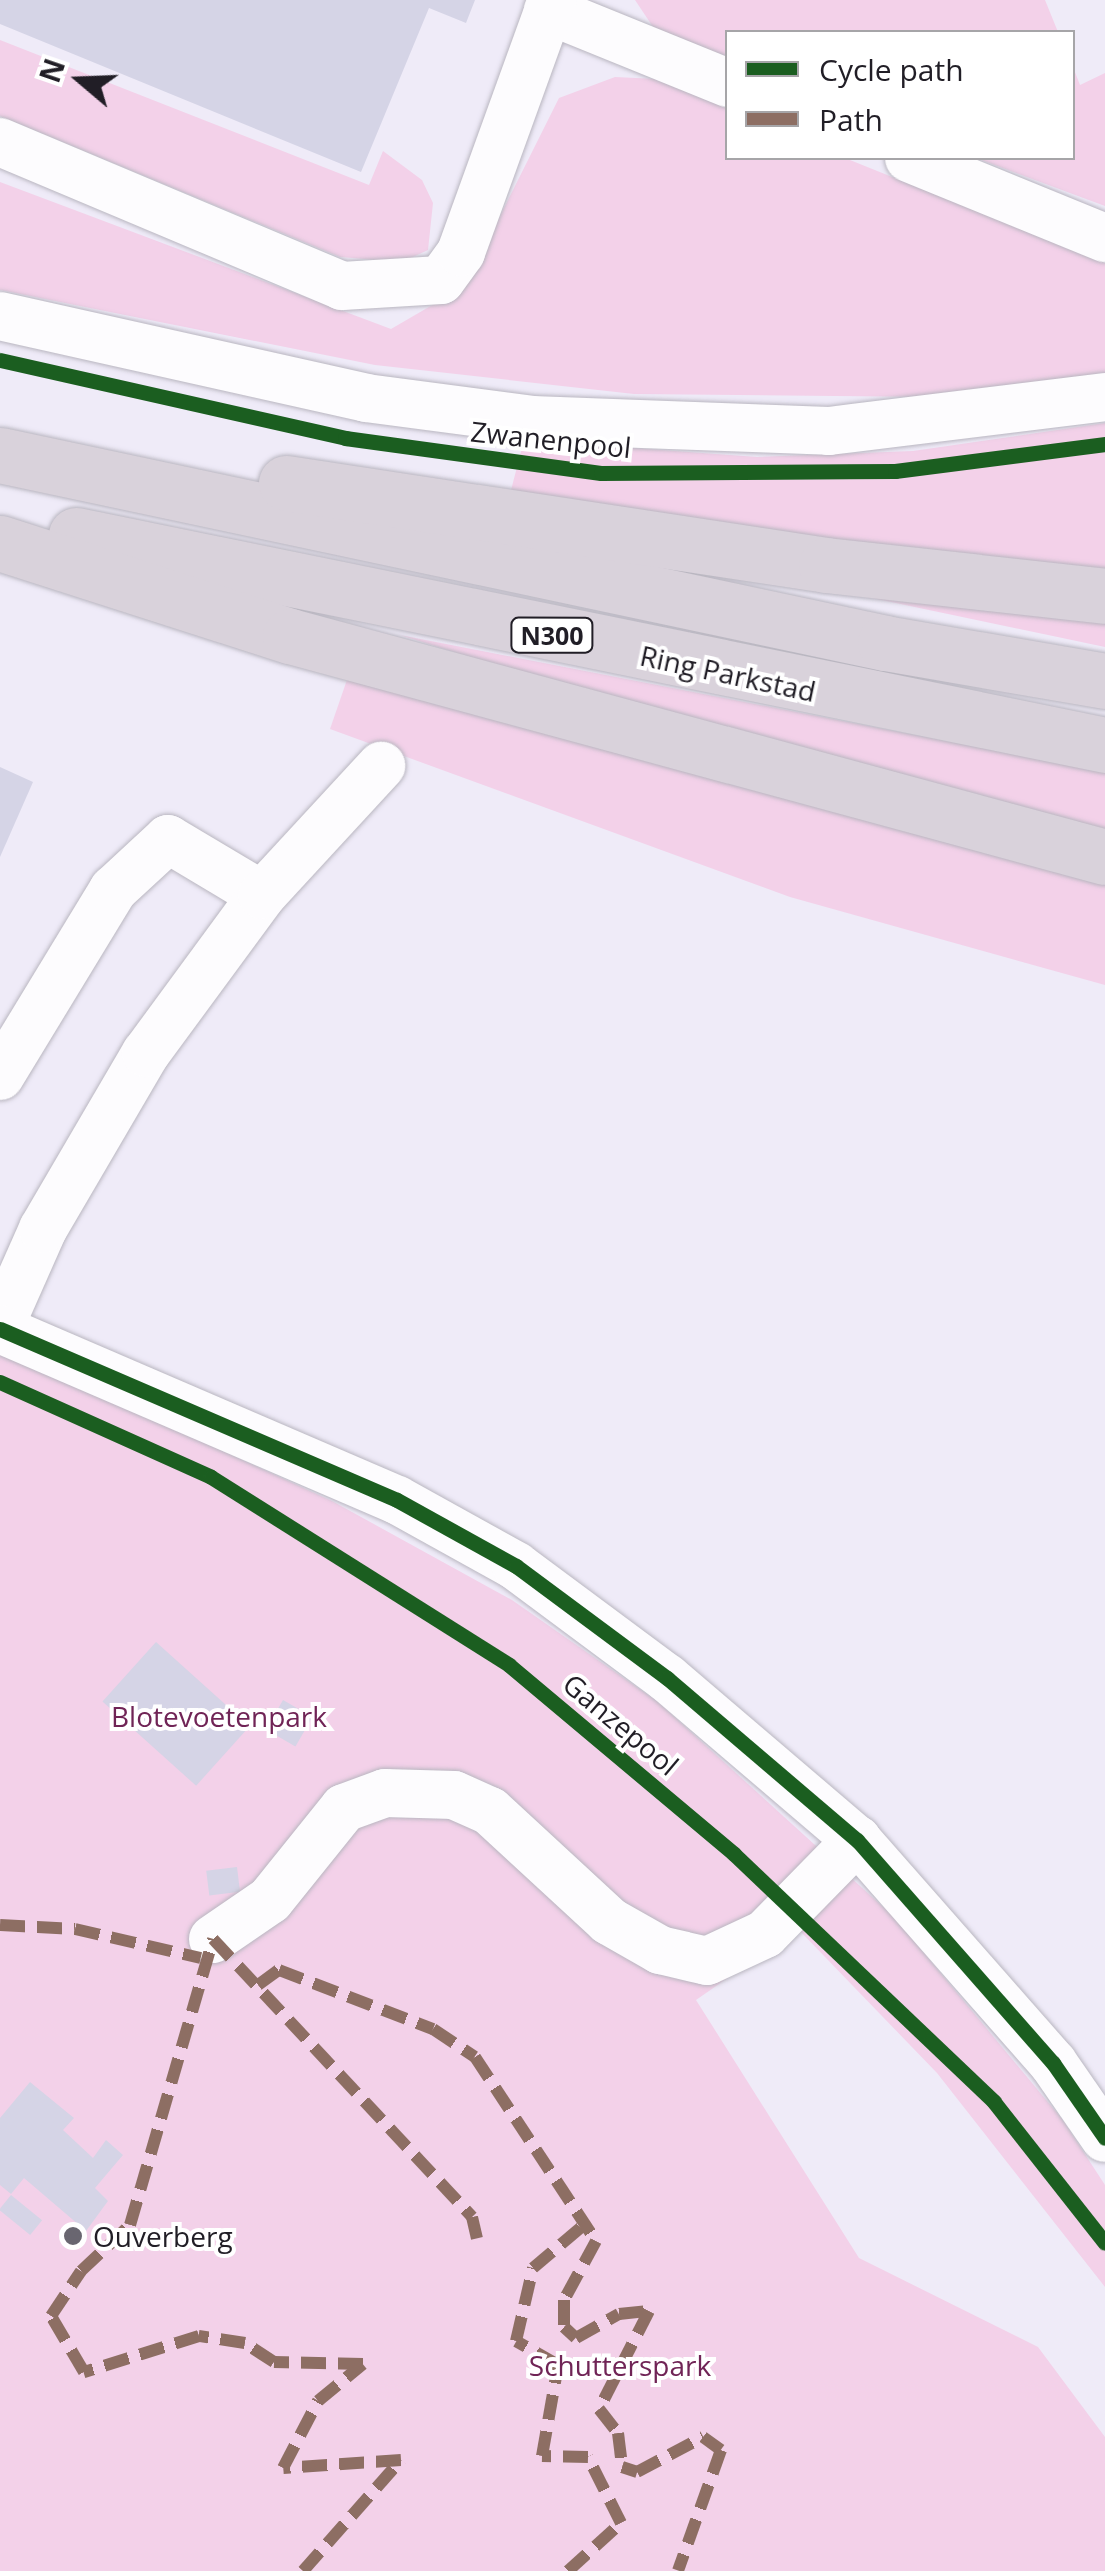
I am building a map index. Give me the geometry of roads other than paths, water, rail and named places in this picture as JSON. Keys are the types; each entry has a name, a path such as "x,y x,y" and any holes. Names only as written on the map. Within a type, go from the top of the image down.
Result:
{"highway":[{"name":"N300","path":"0,452 1105,596"},
{"name":"N300","path":"0,452 885,644 1105,681"},
{"name":"Ring Parkstad","path":"0,520 1105,746"},
{"name":"N300","path":"0,543 290,636 1105,857"}],"street":[{"path":"0,142 342,286 441,280 461,252 550,5 725,83"},
{"path":"914,160 1105,238"},
{"name":"Zwanenpool","path":"0,316 366,398 532,420 829,432 1105,397"},
{"path":"381,766 262,895 146,1053 43,1230 0,1327 397,1500 516,1566 667,1678 857,1840 1053,2063 1105,2138"},
{"path":"0,1076 113,890 168,838 262,895"},
{"path":"213,1938 270,1900 344,1808 420,1790 490,1811 609,1920 660,1950 707,1961 745,1954 857,1840"}],"place":[{"name":"Ouverberg","path":"73,2236"}],"park label":[{"name":"Blotevoetenpark","path":"219,1716"},
{"name":"Schutterspark","path":"620,2365"}]}
